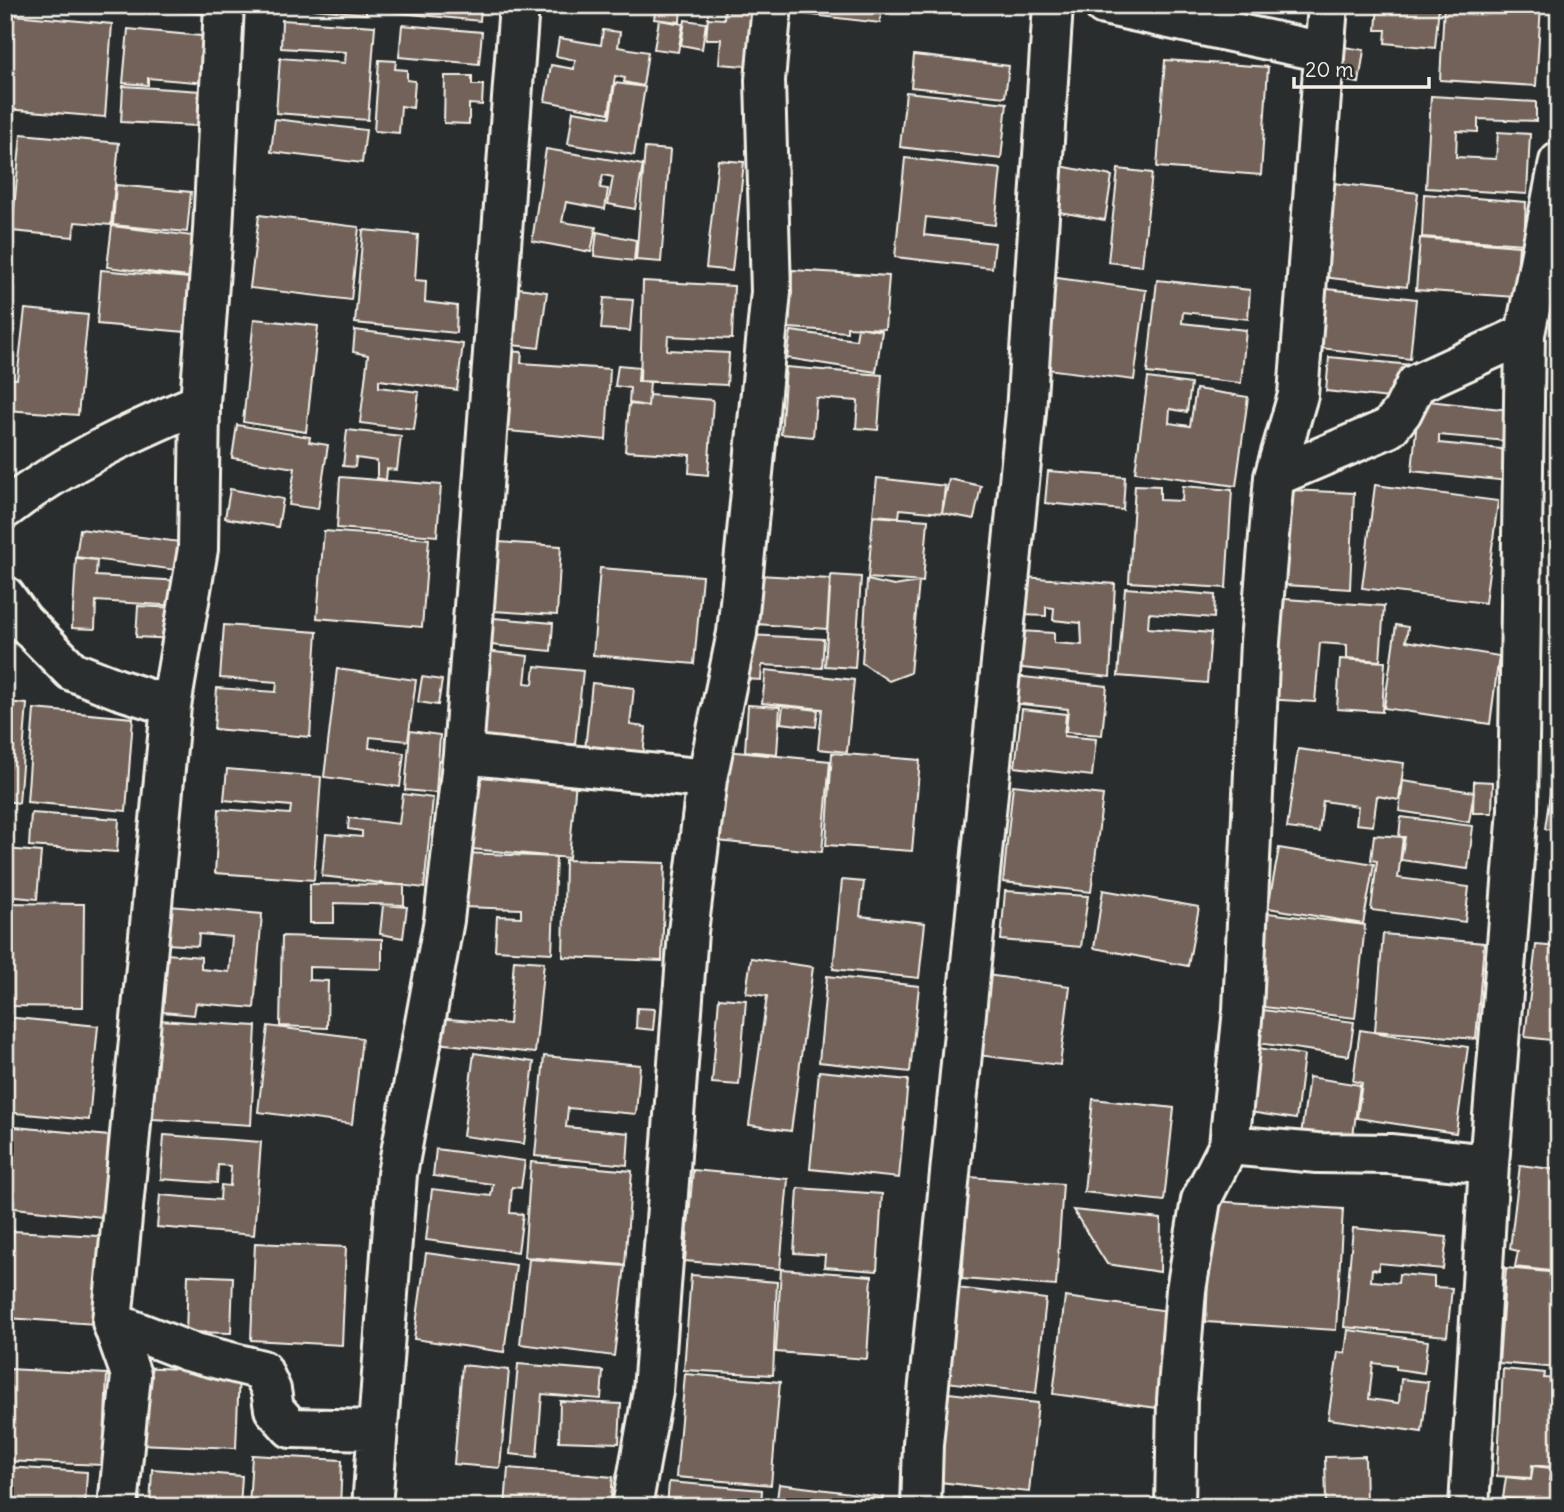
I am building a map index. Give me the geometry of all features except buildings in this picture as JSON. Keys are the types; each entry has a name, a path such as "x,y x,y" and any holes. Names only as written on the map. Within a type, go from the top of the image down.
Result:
{"street":[{"path":"118,1507 131,1375 112,1322 171,706 198,550 200,403 213,230 224,5"},
{"path":"372,1507 397,1174 444,920 463,754 519,5"},
{"path":"632,1507 653,1391 688,932 707,779 737,633 771,292 765,80 772,5"},
{"path":"921,1507 923,1444 1026,412 1053,5"},
{"path":"1104,5 1324,52"},
{"path":"1175,1507 1177,1400 1186,1290 1202,1200 1229,1145 1243,1010 1260,642 1274,477 1298,395 1328,5"},
{"path":"1469,1507 1489,1164 1518,810 1525,334 1559,162"},
{"path":"1274,477 1389,428 1402,412 1416,384 1525,334"},
{"path":"5,509 95,450 200,403"},
{"path":"5,596 23,621 72,671 171,706"},
{"path":"463,754 707,779"},
{"path":"1229,1145 1317,1153 1390,1154 1489,1164"},
{"path":"112,1322 187,1351 262,1370 271,1390 274,1409 291,1428 376,1430"}]}
